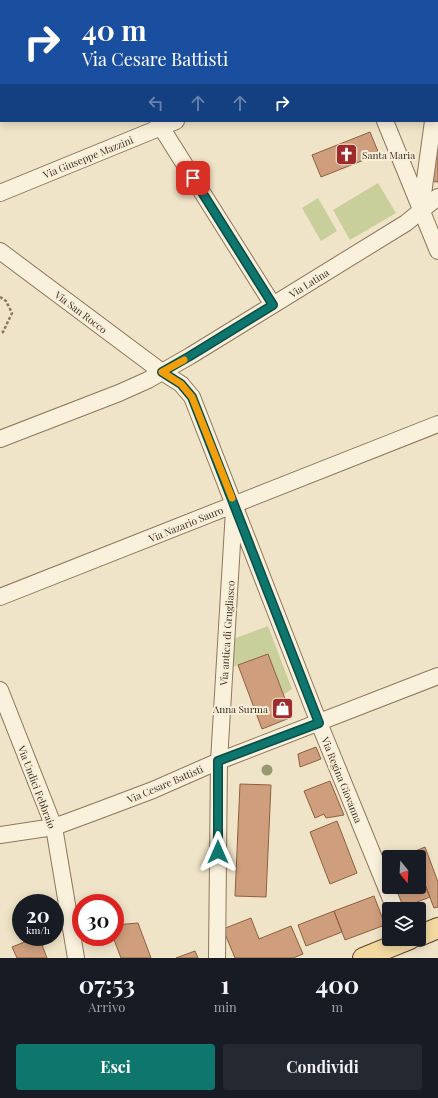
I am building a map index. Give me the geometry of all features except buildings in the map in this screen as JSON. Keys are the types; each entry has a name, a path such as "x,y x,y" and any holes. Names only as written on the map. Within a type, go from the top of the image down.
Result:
{"main road":[{"path":"426,932 438,928"},
{"path":"363,958 392,946"}],"street":[{"name":"Via Giuseppe Mazzini","path":"0,193 159,124 170,122"},
{"path":"385,122 438,251"},
{"path":"421,211 433,122"},
{"path":"159,124 273,305"},
{"name":"Via Latina","path":"0,440 119,393 162,372 406,223 438,197"},
{"name":"Via San Rocco","path":"0,251 162,372"},
{"name":"Via Regina Giovanna","path":"162,372 181,384 192,397 319,723 392,902"},
{"name":"Via Nazario Sauro","path":"0,597 438,424"},
{"name":"Via antica di Grugliasco","path":"218,761 234,504"},
{"name":"Via Cesare Battisti","path":"0,835 54,826 92,814 153,790 218,761 438,676"},
{"name":"Via Undici Febbraio","path":"0,690 54,826 76,958"},
{"path":"217,958 218,761"}],"path":[{"path":"0,297 6,301 12,313 3,332 0,333"}],"green space":[{"path":"378,183 396,213 350,240 333,210"},
{"path":"318,198 337,231 321,241 302,208"},
{"path":"268,626 292,689 283,695 238,665 228,669 230,640"}],"slow traffic":[{"path":"184,360 162,372 181,384 192,397 232,498"}],"place":[{"name":"Santa Maria","path":"346,155"},
{"name":"Anna Surma","path":"283,709"}],"route":[{"path":"193,178 273,305 162,372 181,384 192,397 319,723 218,761 218,852"}]}
